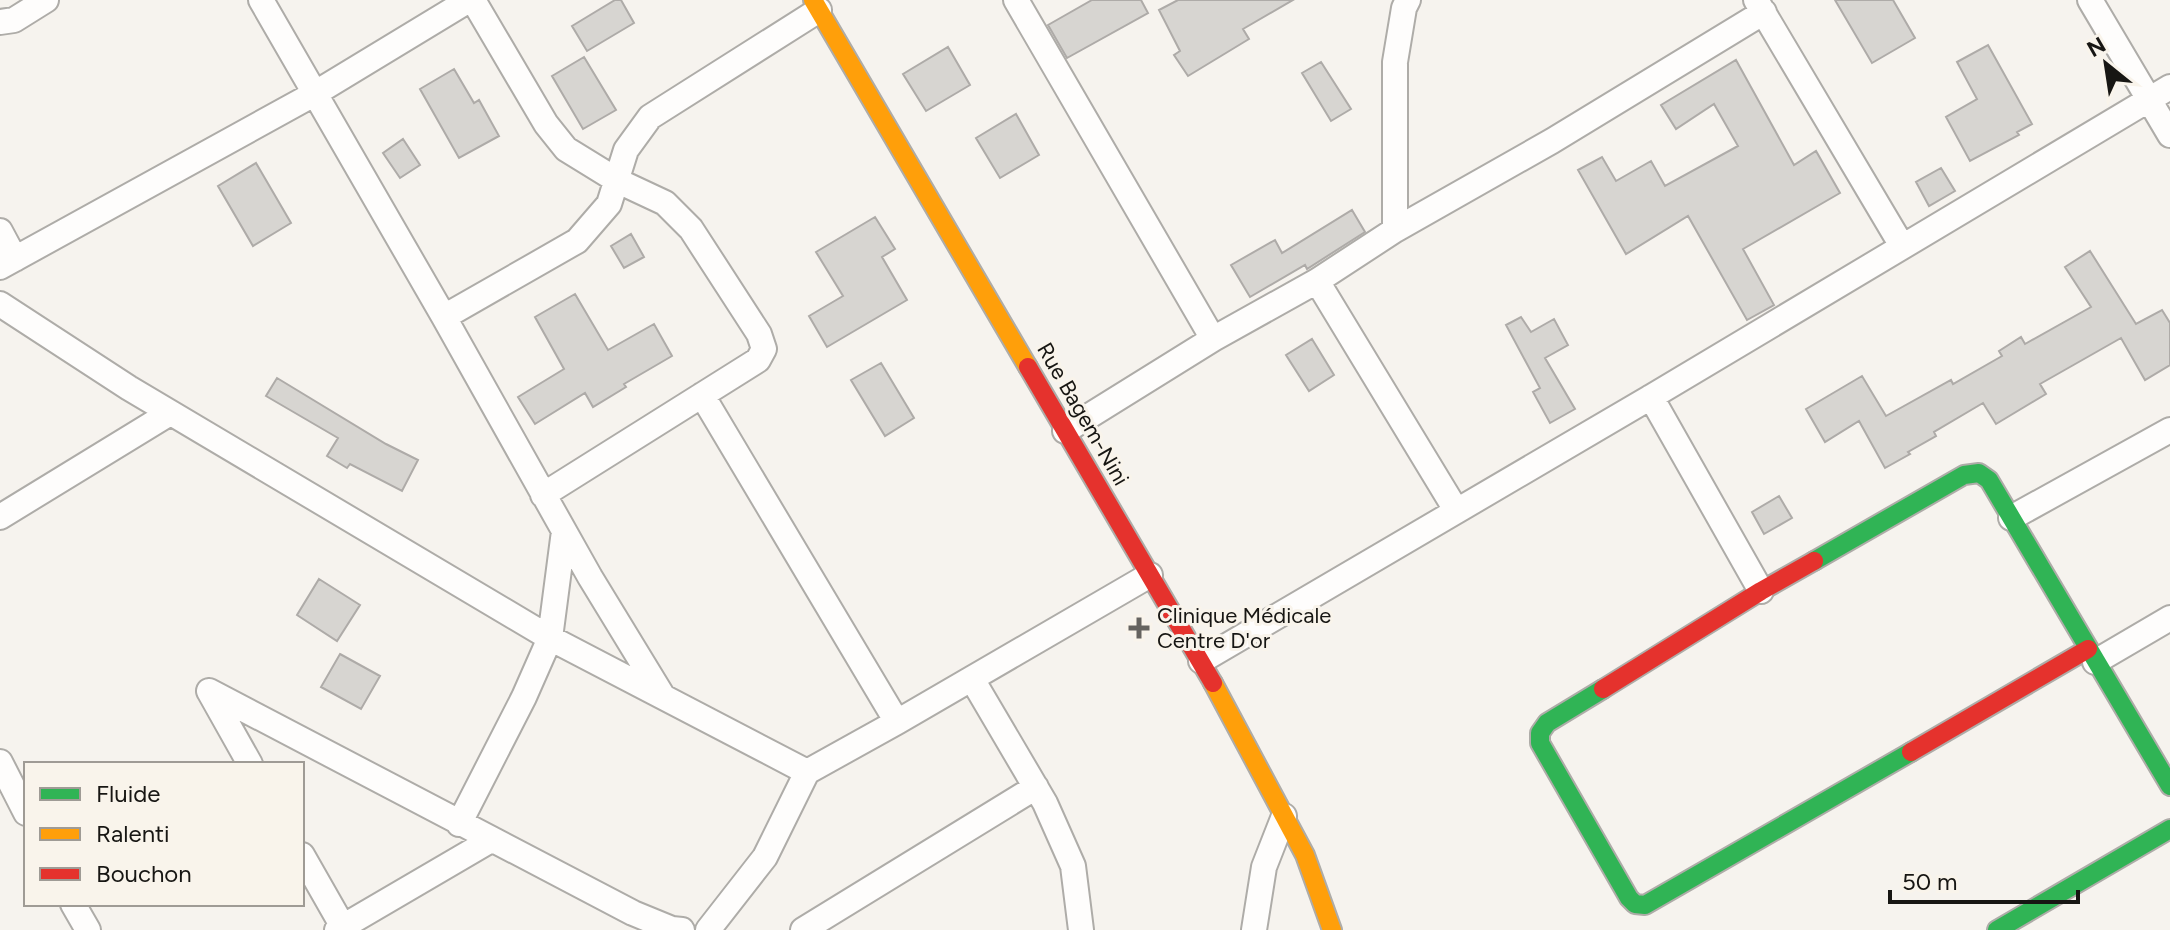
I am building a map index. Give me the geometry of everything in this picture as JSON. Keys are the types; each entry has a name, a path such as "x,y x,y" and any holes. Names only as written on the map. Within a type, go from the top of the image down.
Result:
{"street":[{"path":"0,22 14,20 46,0"},
{"path":"261,0 543,495 663,697"},
{"path":"0,231 8,263 314,94 471,0 546,124 566,149 618,181 665,203 691,229 759,334 764,349 758,360 543,495"},
{"path":"1016,0 1213,339"},
{"path":"1395,230 1395,62 1408,0"},
{"path":"2090,0 2160,94 2170,135"},
{"path":"444,317 577,241 609,204 626,150 650,117 816,5"},
{"name":"Rue Bagem-Nini","path":"816,5 1201,661 1305,855"},
{"path":"1065,431 1213,339 1317,281 1395,230 1552,141 1760,6 1902,246"},
{"path":"1201,661 2160,94"},
{"path":"1317,281 1456,510"},
{"path":"0,304 170,413 550,638 807,772"},
{"path":"702,395 897,722"},
{"path":"1651,397 1761,591"},
{"path":"0,517 170,413"},
{"path":"2011,518 2170,430"},
{"path":"2170,618 2092,656 1645,905 1635,904 1629,898 1540,743 1540,733 1547,723 1761,591 1964,475 1979,473 1989,480 2092,656 2170,786"},
{"path":"459,824 524,697 550,638 564,531"},
{"path":"708,930 765,857 807,772 1150,575"},
{"path":"972,679 1045,803 1073,866 1081,930"},
{"path":"249,762 209,691 633,913 682,930"},
{"path":"0,762 24,809"},
{"path":"803,930 1036,787"},
{"path":"1254,930 1264,867 1284,816"},
{"path":"1997,930 2170,829"},
{"path":"304,859 340,928 491,840"},
{"path":"1305,855 1335,890"},
{"path":"1305,855 1332,930"}],"building":[{"path":"615,0 621,0 634,23 587,51 572,26"},
{"path":"1092,0 1141,0 1148,13 1067,58 1048,25"},
{"path":"1178,0 1293,0 1243,29 1249,39 1188,76 1174,55 1180,51 1159,10"},
{"path":"1835,0 1893,0 1915,38 1872,63"},
{"path":"1988,45 2032,124 2017,132 2019,135 1970,161 1946,117 1977,99 1957,62"},
{"path":"948,47 970,85 926,111 903,74"},
{"path":"584,57 616,110 583,129 552,76"},
{"path":"1736,60 1794,165 1816,151 1840,193 1743,249 1774,305 1747,320 1688,216 1626,254 1578,170 1602,157 1616,181 1651,161 1665,186 1738,146 1714,104 1676,129 1661,105"},
{"path":"1321,62 1351,109 1331,121 1302,73"},
{"path":"454,69 474,103 479,100 499,136 459,158 420,89"},
{"path":"1016,114 1039,155 1000,178 976,138"},
{"path":"403,139 420,165 400,178 383,153"},
{"path":"256,163 291,223 253,246 218,186"},
{"path":"1941,168 1955,191 1929,206 1916,182"},
{"path":"1352,210 1365,232 1307,269 1305,265 1250,297 1231,265 1275,240 1282,253"},
{"path":"875,217 895,249 882,257 907,300 827,347 809,316 843,296 816,252"},
{"path":"631,234 644,257 624,268 611,246"},
{"path":"2090,251 2136,324 2162,310 2170,323 2170,365 2145,380 2121,338 2040,384 2046,394 1996,424 1983,403 1934,432 1936,436 1885,468 1859,421 1825,442 1806,409 1862,376 1886,416 2002,356 1999,351 2021,337 2025,344 2091,307 2065,267"},
{"path":"575,294 608,350 654,324 672,356 624,384 626,387 593,407 585,393 535,424 518,397 564,369 535,317"},
{"path":"1521,317 1531,332 1554,319 1568,345 1545,358 1575,409 1550,423 1533,392 1540,388 1506,325"},
{"path":"1312,339 1334,375 1309,391 1286,355"},
{"path":"881,363 914,418 885,436 851,380"},
{"path":"277,378 418,460 402,491 350,464 347,468 327,456 338,438 266,396"},
{"path":"1779,496 1792,518 1764,534 1752,512"},
{"path":"319,579 360,605 337,641 297,615"},
{"path":"340,654 380,676 361,709 321,687"}],"traffic: fast":[{"path":"1814,561 1964,475 1979,473 1989,480 2170,786"},
{"path":"1603,689 1547,723 1540,733 1540,743 1635,904 1645,905 1911,752"},
{"path":"1997,930 2170,829"}],"traffic: slow":[{"path":"813,0 1028,367"},
{"path":"1213,683 1305,855 1332,930"}],"traffic: jam":[{"path":"1028,367 1213,683"},
{"path":"1603,689 1814,561"},
{"path":"1911,752 2088,649"}],"place":[{"name":"Clinique Médicale Centre D'or","path":"1139,628"}]}
